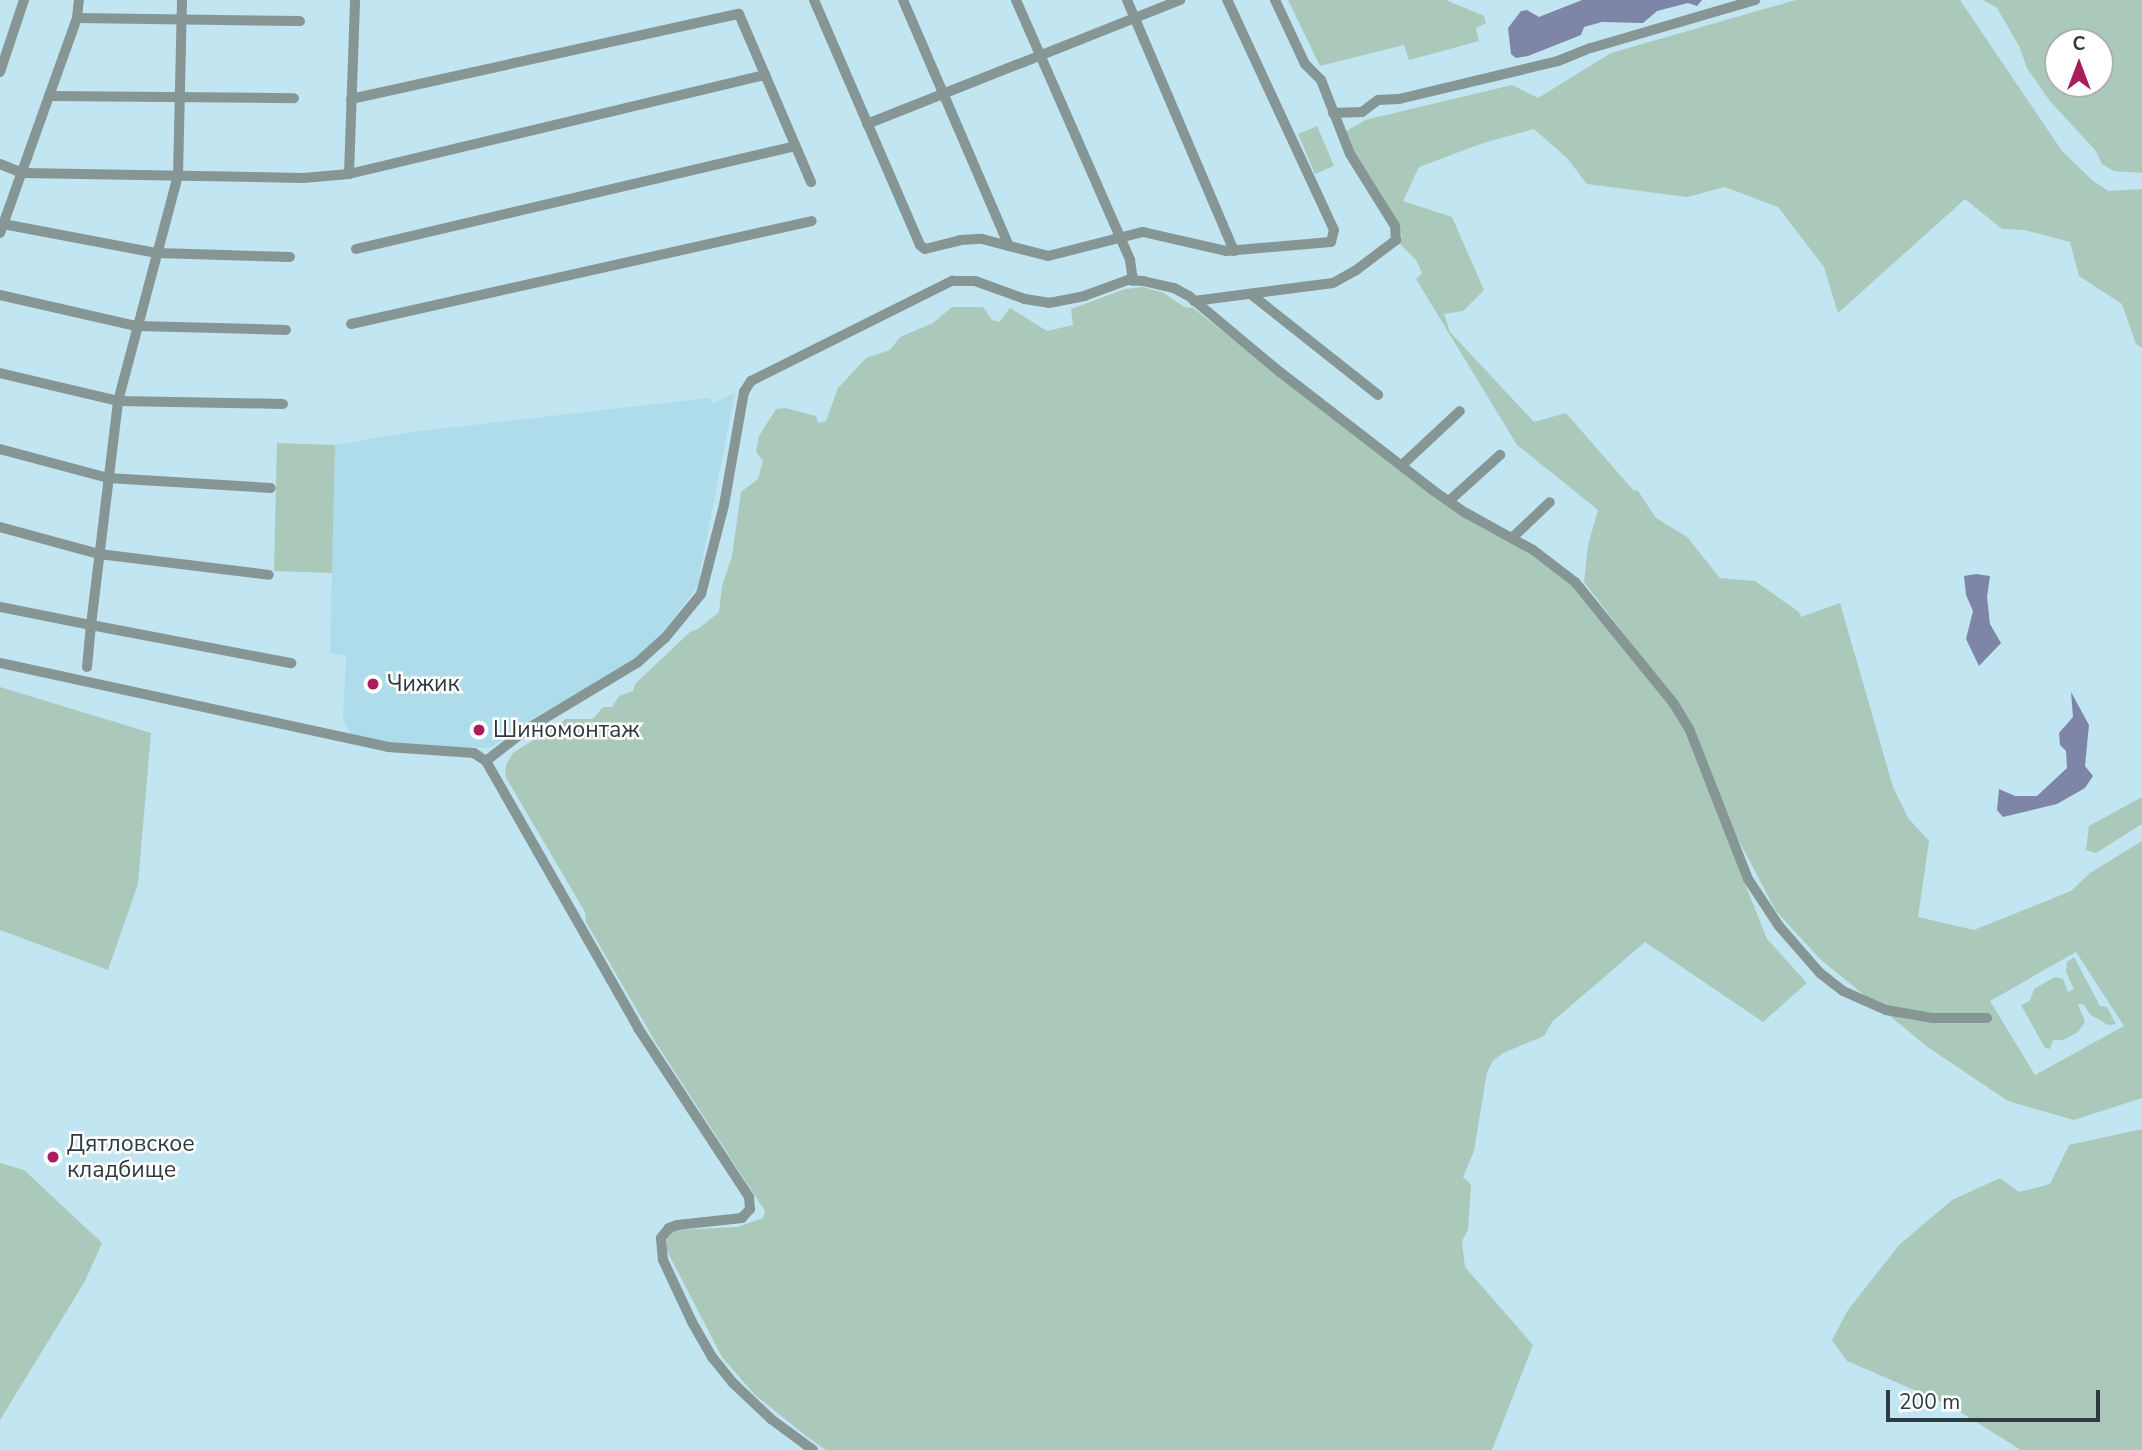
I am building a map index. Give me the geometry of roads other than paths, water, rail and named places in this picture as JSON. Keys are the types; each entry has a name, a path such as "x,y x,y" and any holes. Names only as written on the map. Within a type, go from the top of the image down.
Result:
{"street":[{"path":"0,72 24,0"},
{"path":"79,0 77,18 1,228 157,253 290,257"},
{"path":"87,667 118,401 178,176 181,0"},
{"path":"349,173 355,0"},
{"path":"814,0 920,245 931,249 971,239 1048,256 1150,233 1234,251 1331,242 1334,230 1227,0"},
{"path":"903,0 1009,246"},
{"path":"1016,0 1120,238 1129,260 1133,281"},
{"path":"1128,0 1234,251"},
{"path":"867,124 1180,0"},
{"path":"1194,301 1333,283 1355,271 1396,240 1395,226 1350,154 1321,80 1306,64 1275,0"},
{"path":"1333,113 1362,112 1378,100 1399,99 1558,61 1591,48 1755,0"},
{"path":"351,99 739,14 811,182"},
{"path":"77,18 300,21"},
{"path":"0,164 22,173 303,178 349,173 765,75"},
{"path":"49,96 294,98"},
{"path":"356,249 796,146"},
{"path":"351,324 813,221"},
{"path":"485,761 527,729 637,663 665,638 701,594 721,517 744,392 751,381 952,281 975,281 1025,299 1049,303 1133,281 1174,288 1449,501 1548,560 1575,582 1674,704 1690,732 1748,879 1767,911 1806,960 1843,991 1886,1010 1933,1018 1987,1018"},
{"path":"0,295 137,327 286,330"},
{"path":"1252,295 1378,395"},
{"path":"0,373 118,401 283,404"},
{"path":"1402,465 1460,411"},
{"path":"0,449 108,478 271,488"},
{"path":"1449,501 1500,455"},
{"path":"1512,538 1550,502"},
{"path":"0,527 99,554 269,575"},
{"path":"0,607 291,663"},
{"path":"0,663 388,747 474,753 485,761 638,1028 749,1197 750,1209 743,1218 677,1225 664,1232 660,1251 681,1297 721,1369 764,1413 813,1450"}],"place":[{"name":"Чижик","path":"373,684"},
{"name":"Шиномонтаж","path":"479,730"},
{"name":"Дятловское кладбище","path":"53,1157"}]}
